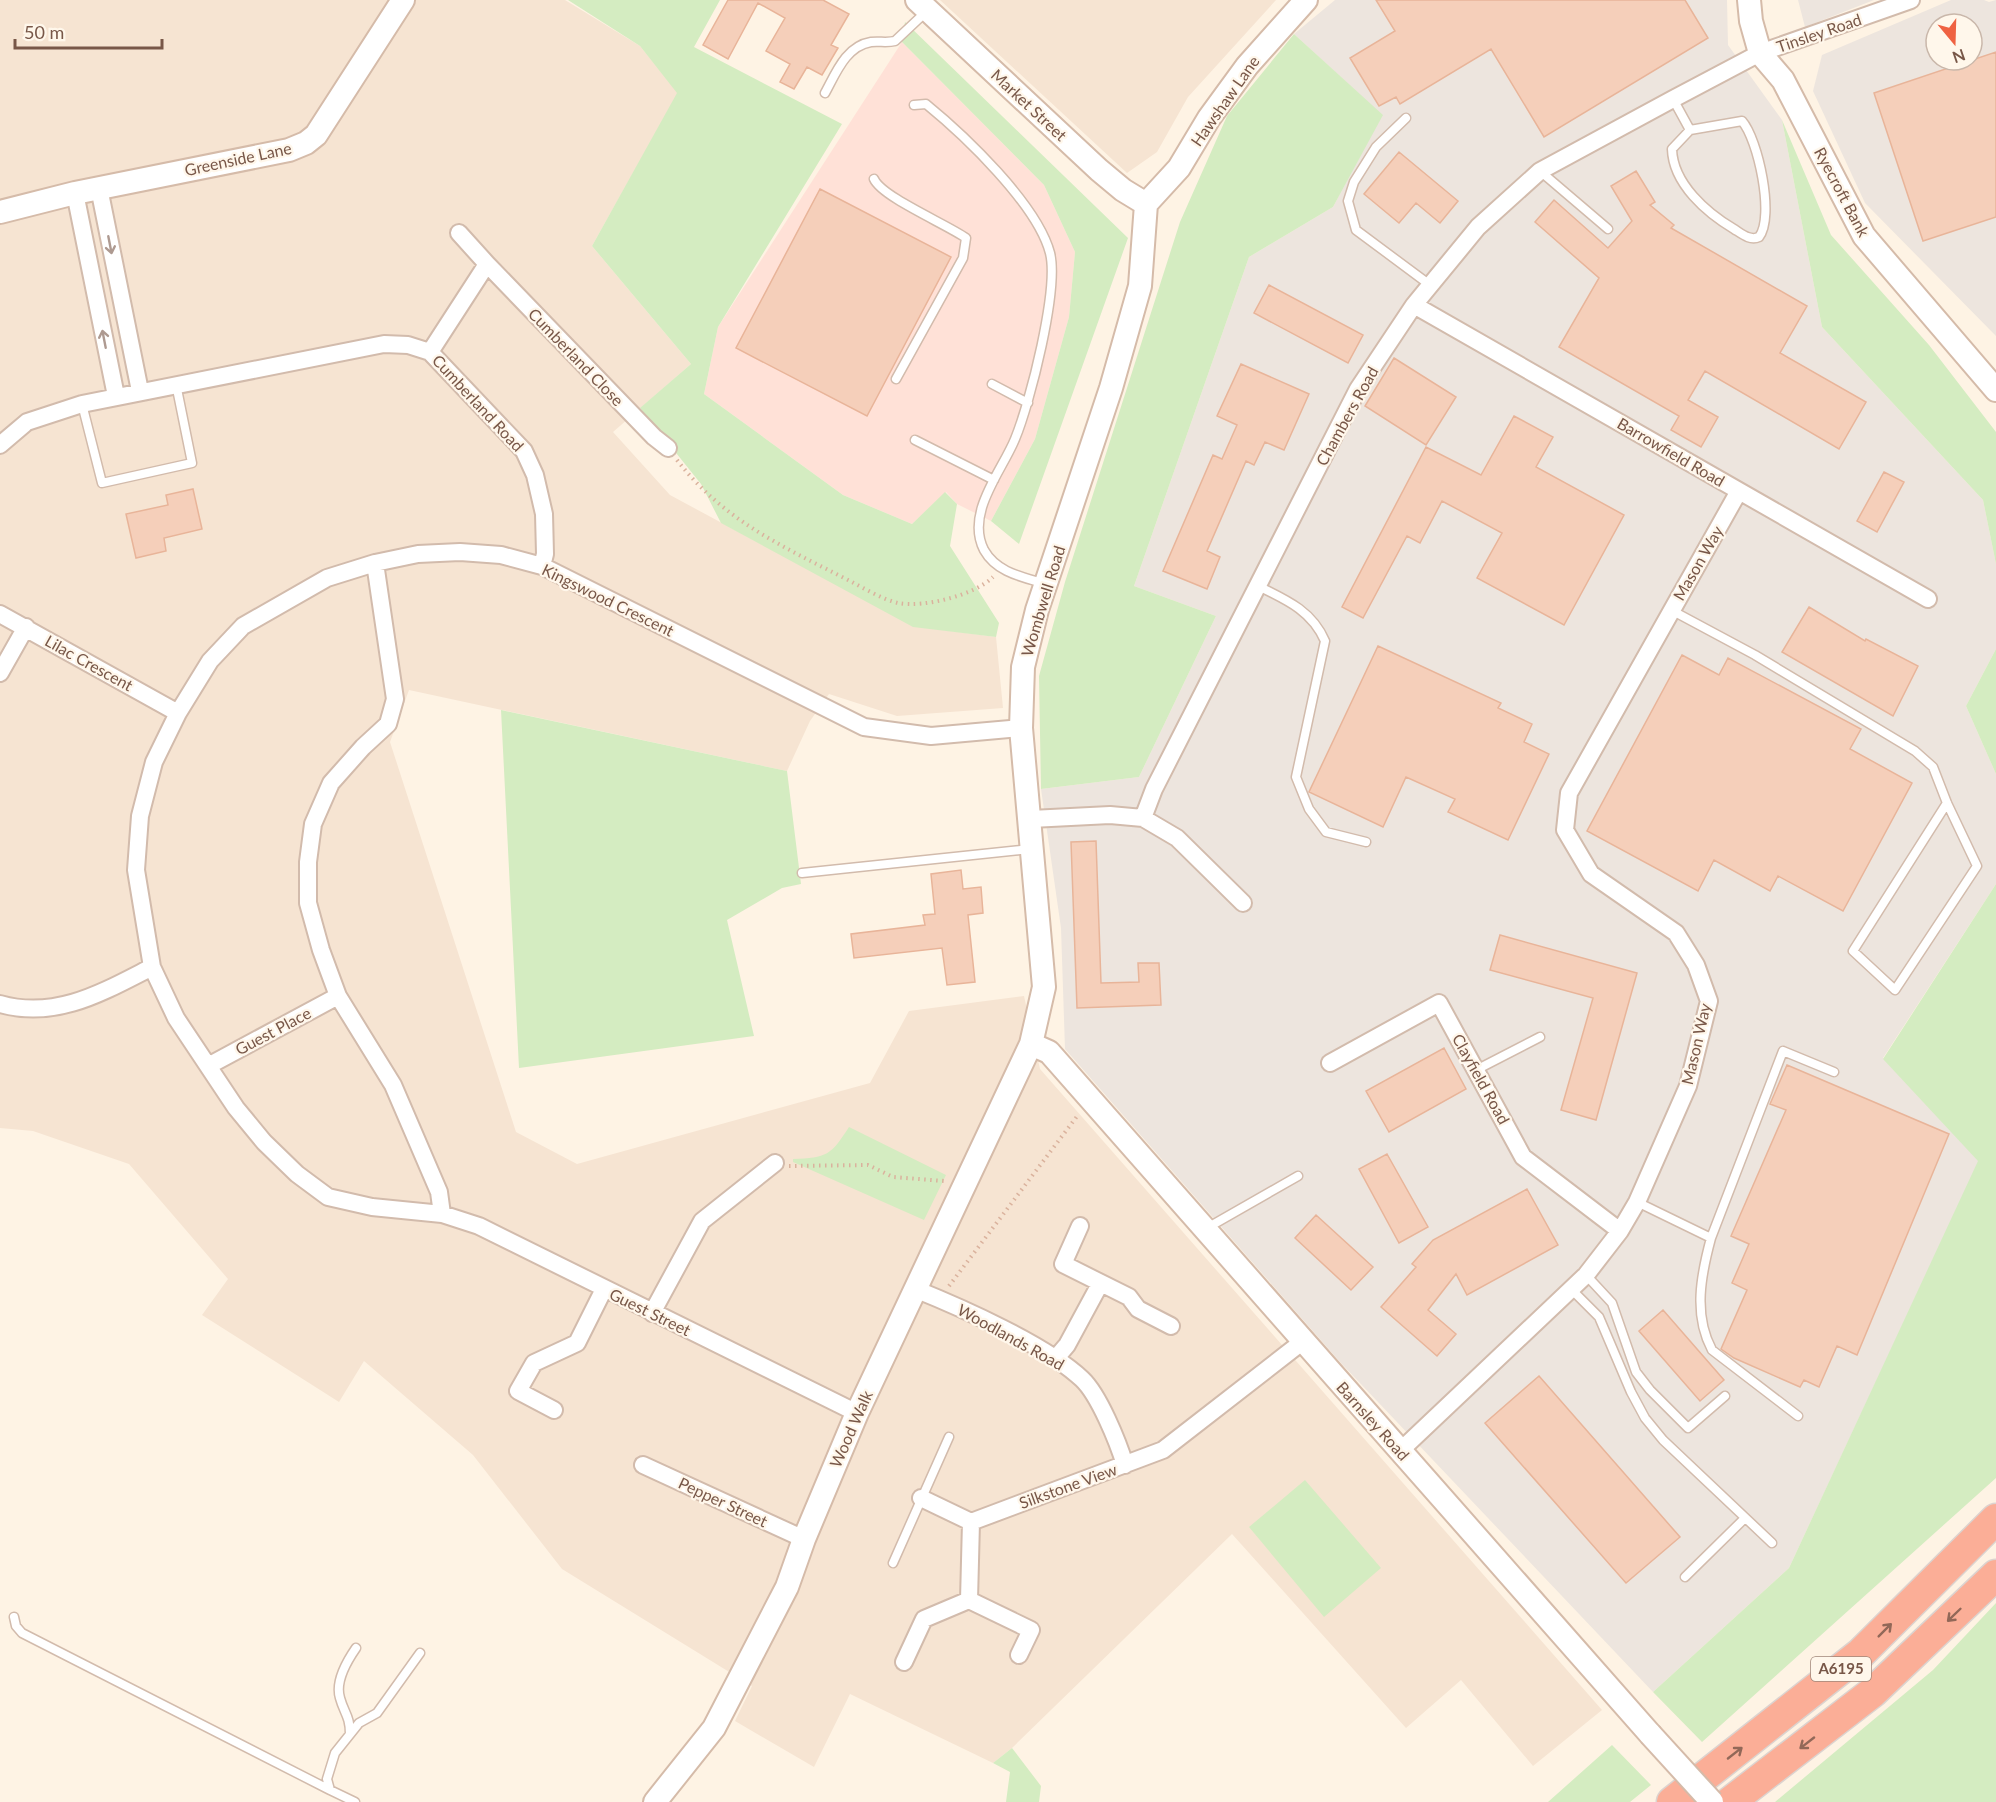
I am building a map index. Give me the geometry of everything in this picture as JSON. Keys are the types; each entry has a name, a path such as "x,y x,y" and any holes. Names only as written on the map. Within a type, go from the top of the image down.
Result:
{"highway":[{"name":"A6195","path":"1672,1802 1861,1653 1996,1519"},
{"name":"A6195","path":"1730,1802 1873,1692 1996,1575"}],"main road":[{"name":"Greenside Lane","path":"0,212 75,193 290,150 306,143 316,135 403,0"},
{"name":"Hawshaw Lane","path":"1146,204 1179,168 1209,118 1247,66 1306,0"},
{"name":"Ryecroft Bank","path":"1749,0 1751,21 1760,53 1783,80 1864,236 1996,390"},
{"name":"Market Street","path":"923,5 1099,170 1123,190 1146,204"},
{"name":"Wombwell Road","path":"1031,1044 1044,987 1031,819 1021,728 1023,667 1046,584 1111,388 1140,286 1146,204"},
{"name":"Barnsley Road","path":"1031,1044 1049,1052 1302,1342 1712,1802"},
{"name":"Wood Walk","path":"656,1802 714,1728 787,1587 804,1539 857,1413 1031,1044"}],"street":[{"name":"Tinsley Road","path":"1760,53 1911,0"},
{"name":"Chambers Road","path":"1143,818 1154,789 1358,388 1430,285 1478,227 1540,171 1760,53"},
{"path":"99,188 140,391"},
{"path":"75,193 116,396"},
{"name":"Cumberland Close","path":"459,233 654,437 668,447"},
{"path":"430,352 487,264"},
{"name":"Barrowfield Road","path":"1414,305 1928,599"},
{"name":"Cumberland Road","path":"0,445 27,422 82,404 384,344 408,345 430,352 524,451 535,476 544,514 545,554 542,566"},
{"name":"Mason Way","path":"1400,1451 1586,1275 1620,1231 1637,1202 1688,1086 1709,1001 1696,965 1676,933 1591,874 1565,830 1569,793 1739,491"},
{"name":"Kingswood Crescent","path":"208,1066 176,1018 152,968 136,870 140,816 154,762 178,713 210,661 243,626 327,578 375,562 418,554 460,552 501,555 542,566 864,727 931,736 1021,728"},
{"path":"375,562 395,699 388,724 363,747 331,783 314,824 308,862 308,903 338,996 393,1084 439,1192 442,1214"},
{"name":"Lilac Crescent","path":"0,614 178,713"},
{"path":"0,673 26,627"},
{"path":"1031,819 1110,815 1143,818 1177,838 1243,903"},
{"path":"0,1004 20,1010 58,1008 100,994 152,968"},
{"name":"Guest Place","path":"208,1066 338,996"},
{"name":"Clayfield Road","path":"1330,1063 1439,1003 1523,1157 1620,1231"},
{"name":"Guest Street","path":"208,1066 236,1108 264,1142 328,1197 372,1206 442,1214 479,1226 857,1413"},
{"path":"652,1313 702,1221 775,1163"},
{"path":"1080,1226 1063,1264 1129,1297 1138,1309 1171,1326"},
{"path":"1056,1358 1067,1345 1100,1284"},
{"path":"554,1410 518,1391 519,1386 534,1363 577,1343 604,1288"},
{"name":"Woodlands Road","path":"915,1289 940,1299 1056,1358 1084,1380 1115,1435 1125,1465"},
{"name":"Silkstone View","path":"971,1522 1163,1450 1302,1342"},
{"name":"Pepper Street","path":"643,1465 804,1539"},
{"path":"921,1498 971,1522 969,1600"},
{"path":"904,1662 924,1619 969,1600 1030,1630 1019,1655"}],"lane":[{"path":"825,93 847,55 854,48 873,42 895,41 923,5"},
{"path":"1673,99 1689,130"},
{"path":"914,105 926,104 986,160 1019,199 1049,251 1053,273 1050,300 1028,403 1015,440 985,497 980,525 984,549 1002,569 1046,584"},
{"path":"1406,118 1376,147 1354,182 1348,201 1356,230 1430,285"},
{"path":"1732,121 1742,121 1749,129 1761,172 1766,220 1765,230 1759,237 1749,238 1714,218 1691,192 1672,158 1672,149 1689,130 1732,121"},
{"path":"1540,171 1608,229"},
{"path":"874,179 877,186 891,195 966,238 963,258 896,379"},
{"path":"82,404 102,483 192,463 176,384"},
{"path":"992,384 1028,403"},
{"path":"915,440 994,480"},
{"path":"1258,586 1295,604 1309,615 1319,627 1325,641 1296,777 1309,809 1326,832 1366,842"},
{"path":"1671,610 1755,655 1915,751 1933,767 1947,803 1977,866 1895,990 1853,951 1947,803"},
{"path":"802,873 1033,848"},
{"path":"1476,1070 1540,1037"},
{"path":"1798,1416 1712,1350 1700,1313 1703,1268 1711,1238 1783,1051 1834,1072"},
{"path":"1205,1229 1298,1176"},
{"path":"1637,1202 1711,1238"},
{"path":"1586,1275 1612,1303 1636,1372 1650,1390 1688,1428 1725,1396"},
{"path":"1571,1289 1599,1317 1631,1392 1645,1418 1663,1440 1772,1543"},
{"path":"893,1563 949,1437"},
{"path":"1685,1577 1745,1518"},
{"path":"14,1617 16,1626 22,1632 355,1802"},
{"path":"350,1734 350,1720 339,1691 344,1671 356,1648"},
{"path":"330,1790 327,1779 334,1753 359,1724 377,1713 420,1653"}],"path":[{"path":"668,447 694,481 723,510 749,529 816,565 898,603 942,600 985,585 1002,569"},
{"path":"940,1299 1090,1098"},
{"path":"775,1163 797,1167 868,1165 893,1177 965,1183"}],"shaded area":[{"path":"0,0 565,0 640,46 678,93 592,246 691,364 613,432 670,495 913,626 996,637 1003,708 897,716 829,694 810,721 787,771 409,690 390,742 516,1132 577,1164 870,1083 909,1011 1024,996 1040,1069 1602,1710 1533,1766 1461,1680 1406,1728 1232,1534 1012,1748 993,1763 850,1694 814,1767 735,1721 752,1686 562,1569 473,1455 364,1361 339,1402 202,1315 228,1279 129,1164 33,1131 0,1128"},
{"path":"940,0 1276,0 1188,97 1157,152 1127,173"},
{"path":"1335,0 1727,0 1728,45 1782,120 1822,327 1983,500 1996,564 1996,649 1966,706 1996,774 1996,884 1883,1058 1979,1161 1789,1568 1653,1692 1340,1362 1065,1049 1061,928 1041,789 1139,777 1216,616 1134,586 1249,257 1333,207 1382,115 1294,34"},
{"path":"1798,0 1874,0 1805,27"},
{"path":"1951,0 1989,2 1996,0 1996,336 1865,203 1813,91 1822,55"},
{"path":"902,42 1044,185 1075,252 1069,317 1035,439 991,521 957,504 946,492 912,524 843,495 704,394 718,327"}],"green space":[{"path":"568,0 720,0 694,47 842,124 718,327 704,394 843,495 912,524 945,492 957,504 950,546 999,623 996,637 913,627 721,523 701,484 640,408 691,364 592,246 677,93 640,46"},
{"path":"905,22 1128,238 1019,544 991,521 1035,439 1069,317 1075,252 1044,185 902,42"},
{"path":"1294,34 1383,115 1333,207 1249,257 1134,586 1216,616 1139,777 1041,789 1039,676 1065,582 1180,222 1227,116"},
{"path":"1782,120 1831,235 1929,345 1996,432 1996,564 1983,500 1822,327"},
{"path":"1996,649 1996,774 1966,706"},
{"path":"501,710 787,771 801,884 782,888 727,920 754,1036 519,1068"},
{"path":"1996,884 1996,1478 1702,1742 1653,1692 1789,1568 1978,1161 1883,1059"},
{"path":"849,1127 946,1175 924,1220 793,1162 793,1159 814,1158 827,1153 837,1144"},
{"path":"1305,1480 1381,1568 1324,1617 1249,1527"},
{"path":"1996,1603 1996,1802 1775,1802 1933,1670"},
{"path":"1612,1745 1651,1785 1630,1802 1548,1802"},
{"path":"1012,1748 1041,1786 1039,1802 1006,1802 1010,1772 993,1763"}],"building":[{"path":"728,0 823,0 849,14 831,45 838,48 822,75 807,67 794,89 780,82 790,64 766,51 785,18 758,3 728,59 703,45"},
{"path":"1376,0 1685,0 1708,38 1544,137 1491,49 1400,104 1396,97 1379,106 1350,58 1395,31"},
{"path":"1996,52 1996,217 1923,241 1874,93 1936,72 1984,72 1984,56"},
{"path":"1399,152 1458,201 1440,223 1416,203 1399,223 1364,194"},
{"path":"1636,171 1655,202 1650,205 1674,225 1671,228 1807,306 1780,353 1866,402 1839,449 1705,371 1688,400 1718,417 1701,447 1671,430 1679,416 1559,347 1599,278 1535,222 1554,200 1608,248 1632,221 1611,186"},
{"path":"820,189 951,257 867,416 736,348"},
{"path":"1269,285 1363,335 1348,363 1254,313"},
{"path":"1394,358 1456,397 1426,445 1365,406"},
{"path":"1241,364 1309,394 1284,450 1265,442 1254,465 1246,461 1207,551 1220,557 1207,589 1163,571 1213,455 1222,459 1237,425 1217,416"},
{"path":"1514,416 1553,437 1536,467 1624,515 1564,625 1477,578 1502,533 1442,501 1420,543 1407,536 1363,618 1342,607 1426,447 1481,475"},
{"path":"1884,472 1904,482 1877,532 1857,521"},
{"path":"193,489 202,529 164,538 166,551 136,558 126,514 168,505 166,495"},
{"path":"1809,607 1865,641 1866,639 1918,666 1893,716 1782,652"},
{"path":"1378,646 1501,703 1498,708 1532,724 1524,742 1549,754 1508,840 1448,812 1455,799 1406,777 1383,827 1309,792"},
{"path":"1682,655 1719,675 1728,658 1861,729 1850,749 1912,783 1843,911 1778,876 1770,891 1714,860 1698,891 1587,831"},
{"path":"1096,841 1101,983 1139,982 1138,963 1159,963 1161,1005 1077,1008 1071,842"},
{"path":"961,870 963,889 981,887 983,913 968,915 975,982 947,985 942,948 854,958 851,934 925,925 923,915 935,914 931,874"},
{"path":"1500,935 1637,973 1596,1120 1561,1110 1593,998 1490,970"},
{"path":"1444,1048 1466,1089 1389,1132 1366,1091"},
{"path":"1787,1065 1949,1134 1857,1355 1837,1346 1819,1387 1804,1380 1800,1387 1734,1358 1721,1349 1747,1290 1732,1283 1749,1244 1731,1236 1786,1110 1770,1104"},
{"path":"1387,1154 1428,1227 1399,1243 1359,1169"},
{"path":"1527,1189 1558,1245 1467,1295 1456,1274 1428,1310 1456,1334 1437,1356 1381,1307 1416,1267 1412,1264 1433,1240"},
{"path":"1316,1215 1373,1267 1351,1290 1295,1238"},
{"path":"1663,1310 1724,1380 1700,1401 1639,1331"},
{"path":"1539,1376 1680,1537 1626,1583 1485,1423"}]}
